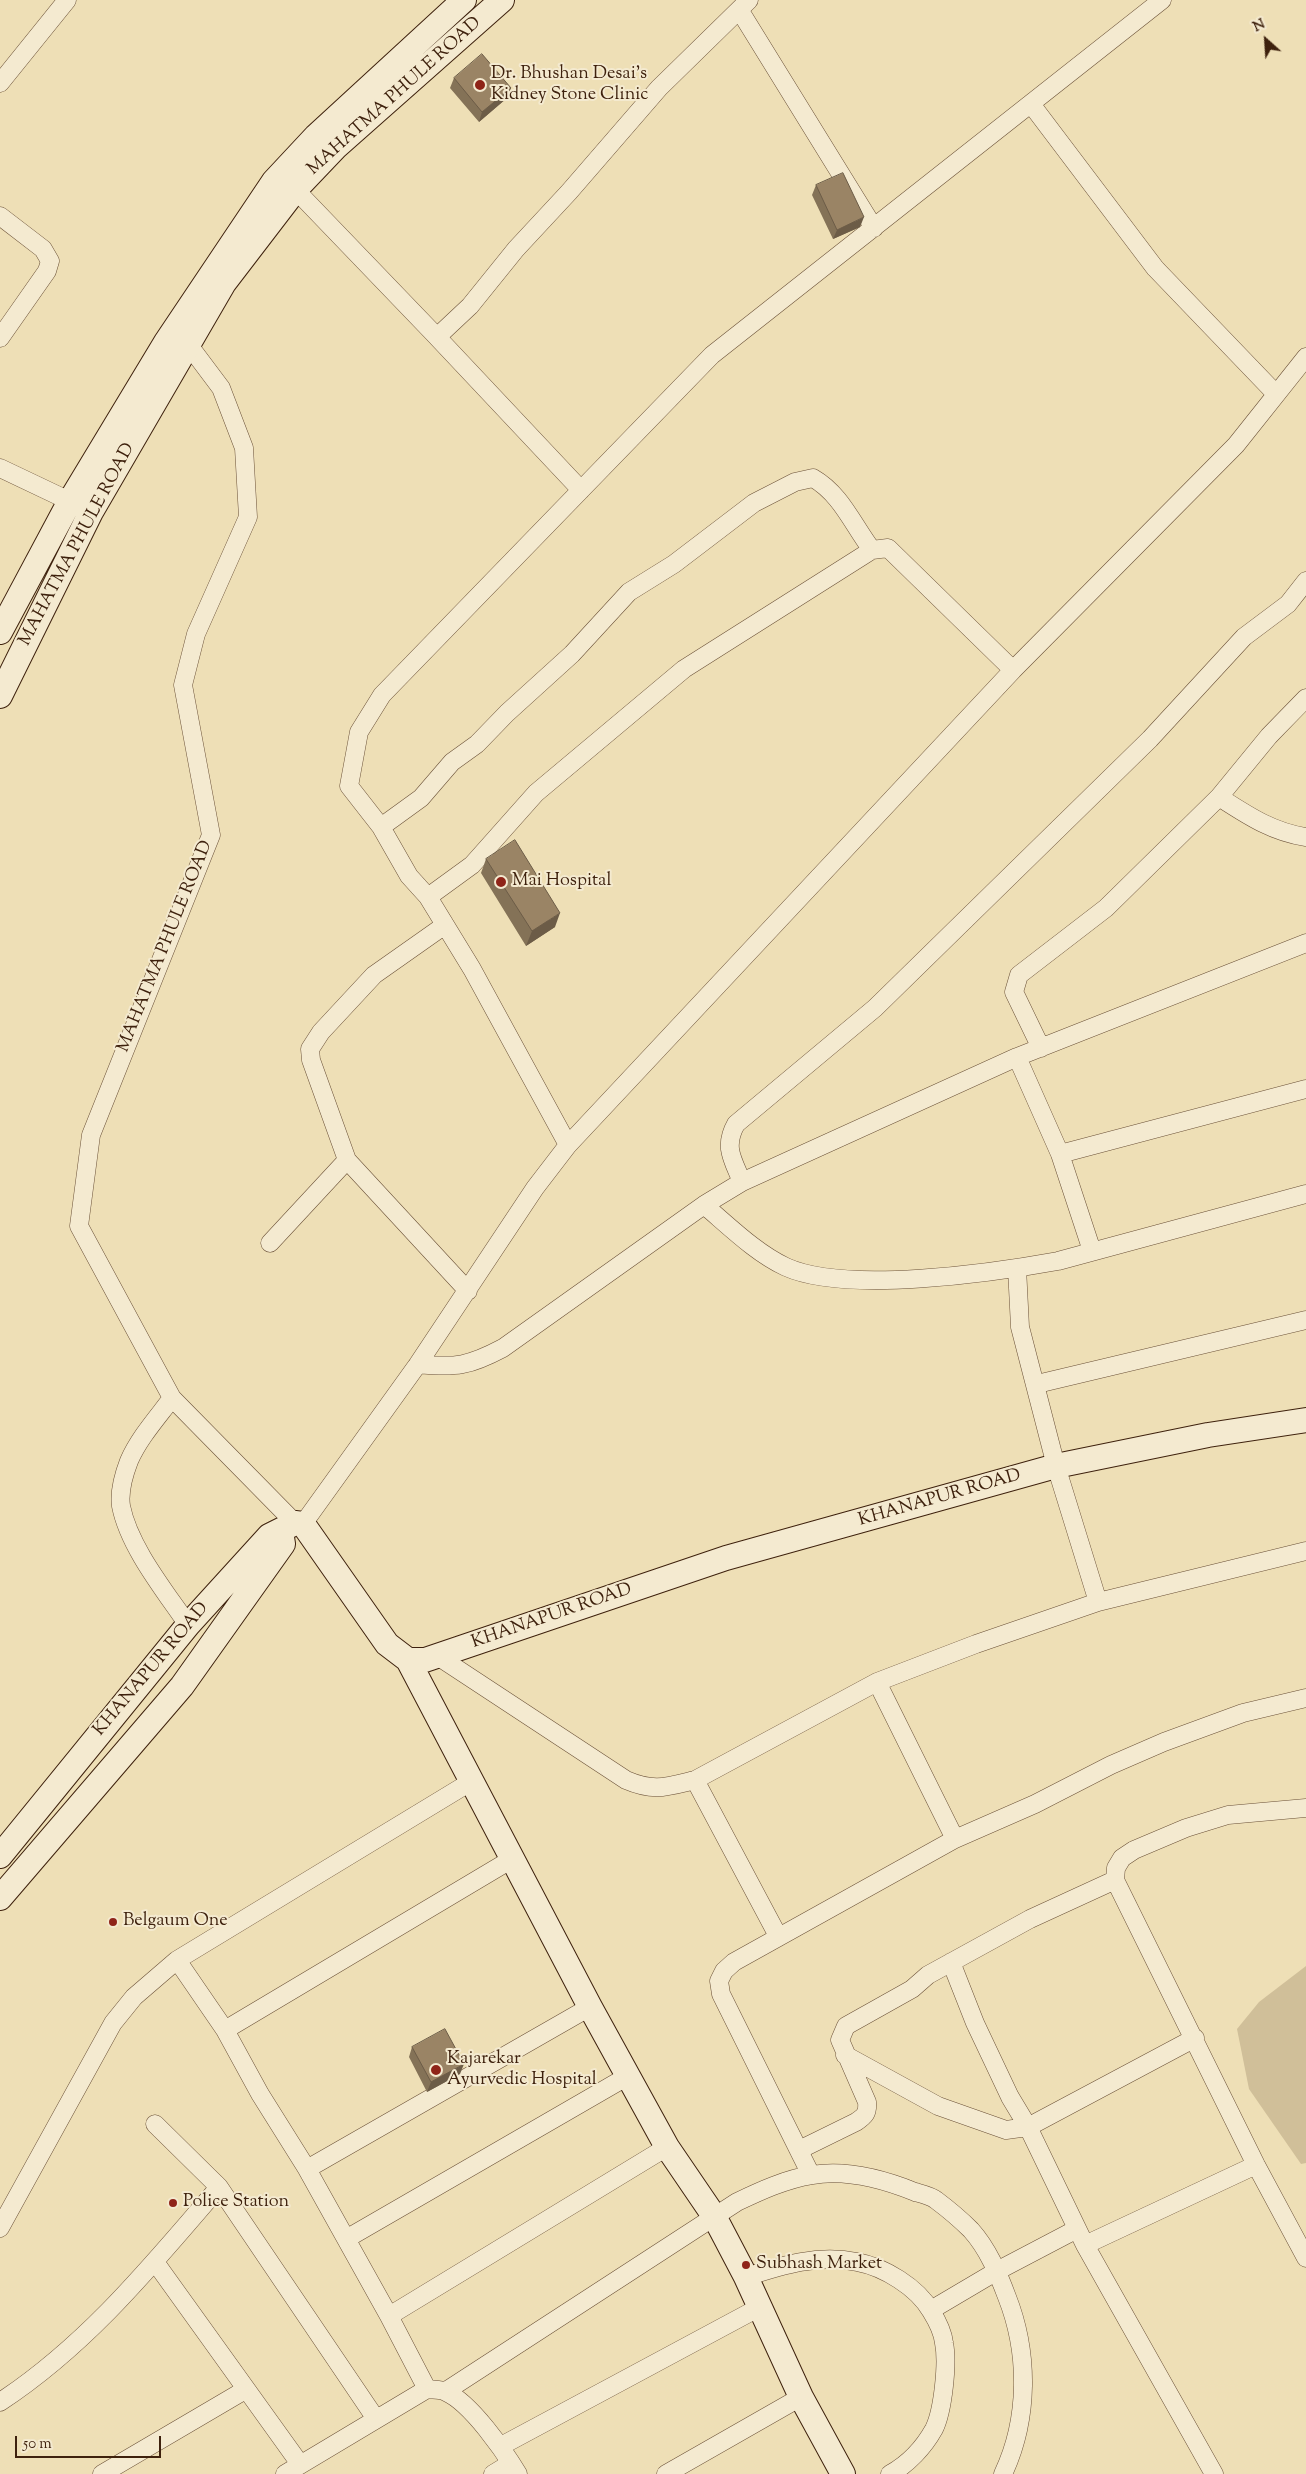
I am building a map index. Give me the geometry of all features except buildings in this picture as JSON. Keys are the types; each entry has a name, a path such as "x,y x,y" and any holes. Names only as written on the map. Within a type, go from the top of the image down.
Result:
{"main road":[{"name":"MAHATMA PHULE ROAD","path":"0,632 70,501 182,337 224,283 316,136 464,0"},
{"name":"MAHATMA PHULE ROAD","path":"288,182 336,147 502,0"},
{"name":"MAHATMA PHULE ROAD","path":"0,696 182,337"},
{"name":"KHANAPUR ROAD","path":"408,1660 426,1660 439,1657 546,1618 726,1558 1056,1466 1208,1435 1306,1420"},
{"name":"KHANAPUR ROAD","path":"0,1856 188,1625 269,1536 293,1526"},
{"path":"0,1898 182,1686 283,1544 293,1526 387,1644 408,1660 590,2007 667,2147 714,2216 746,2277 801,2397 843,2474"}],"street":[{"path":"0,83 67,0"},
{"path":"568,1145 472,969 428,897 409,876 382,827 349,786 359,732 382,695 712,355 1162,0"},
{"path":"437,337 470,306 516,249 569,192 659,88 744,5 874,228"},
{"path":"1031,104 1155,268 1276,394"},
{"path":"288,182 581,490"},
{"path":"0,216 43,250 50,261 47,271 0,338"},
{"name":"MAHATMA PHULE ROAD","path":"182,337 221,388 244,448 248,517 196,634 184,685 211,835 91,1135 79,1226 172,1398 293,1526"},
{"path":"293,1526 418,1364 535,1188 568,1145 1013,670 1236,445 1306,357"},
{"path":"0,468 92,512"},
{"path":"382,827 421,798 452,762 476,744 572,654 629,592 674,564 754,503 794,482 813,478 827,486 843,505 857,530 872,550"},
{"path":"428,897 472,865 536,793 684,670 872,550 888,548 1013,670"},
{"path":"742,1182 729,1148 729,1136 736,1124 882,1002 1150,739 1244,637 1288,604 1306,581"},
{"path":"1041,1048 1014,992 1019,975 1106,908 1220,797 1269,736 1306,698"},
{"path":"1220,797 1258,822 1292,835 1306,837"},
{"path":"445,925 374,975 321,1032 310,1049 311,1060 346,1160 468,1291"},
{"path":"418,1364 446,1367 476,1363 503,1348 704,1205 742,1182 1017,1057 1306,943"},
{"path":"1017,1057 1060,1154 1092,1251"},
{"path":"1060,1154 1306,1089"},
{"path":"270,1243 346,1160"},
{"path":"704,1205 747,1241 788,1268 833,1279 904,1279 1018,1268 1058,1260 1306,1194"},
{"path":"1018,1268 1020,1327 1037,1384 1056,1466 1098,1602"},
{"path":"1037,1384 1306,1320"},
{"path":"172,1398 129,1461 122,1484 121,1504 127,1528 156,1578 188,1625"},
{"path":"439,1657 626,1780 644,1788 662,1788 695,1780 877,1682 976,1644 1098,1602 1306,1551"},
{"path":"877,1682 955,1839"},
{"path":"811,2175 721,1994 719,1981 724,1971 734,1962 778,1936 955,1839 1035,1804 1110,1765 1164,1742 1243,1713 1306,1698"},
{"path":"695,1780 778,1936"},
{"path":"0,2228 113,2023 134,1998 177,1960 472,1781"},
{"path":"1306,1808 1228,1814 1186,1828 1134,1850 1122,1858 1116,1868 1115,1880 1195,2038 1256,2165 1306,2258"},
{"path":"225,2030 512,1859"},
{"path":"799,2150 856,2122 864,2117 868,2110 844,2055 840,2040 846,2026 912,1990 928,1974 1030,1919 1115,1880"},
{"path":"177,1960 225,2030 260,2094 307,2170 389,2316 426,2389"},
{"path":"951,1962 975,2023 1081,2237 1214,2474"},
{"path":"307,2170 590,2007"},
{"path":"844,2055 938,2106 1006,2130 1028,2127 1195,2038"},
{"path":"346,2239 628,2076"},
{"path":"155,2124 219,2187 376,2419"},
{"path":"389,2316 667,2147"},
{"path":"931,2310 997,2271 1256,2165"},
{"path":"446,2391 714,2216 758,2191 811,2175 844,2173 891,2182 935,2199 971,2230 985,2248 997,2271 1016,2320 1023,2364 1023,2402 1012,2454 1003,2474"},
{"path":"0,2402 55,2363 124,2297 219,2187"},
{"path":"746,2277 785,2264 822,2258 859,2262 894,2276 931,2310 944,2342 942,2397 935,2427 923,2446 900,2469 890,2474"},
{"path":"155,2262 210,2336 245,2390 300,2464"},
{"path":"501,2446 760,2307"},
{"path":"285,2474 426,2389 446,2391 465,2407 501,2446 515,2469 493,2474"},
{"path":"102,2474 245,2390"},
{"path":"666,2474 801,2397"}],"shaded area":[{"path":"1306,1966 1306,2163 1301,2164 1249,2089 1237,2029 1259,2002"}],"place":[{"name":"Dr. Bhushan Desai's Kidney Stone Clinic","path":"480,85"},
{"name":"Mai Hospital","path":"501,882"},
{"name":"Belgaum One","path":"113,1922"},
{"name":"Kajarekar Ayurvedic Hospital","path":"436,2070"},
{"name":"Police Station","path":"173,2203"},
{"name":"Subhash Market","path":"746,2265"}]}
